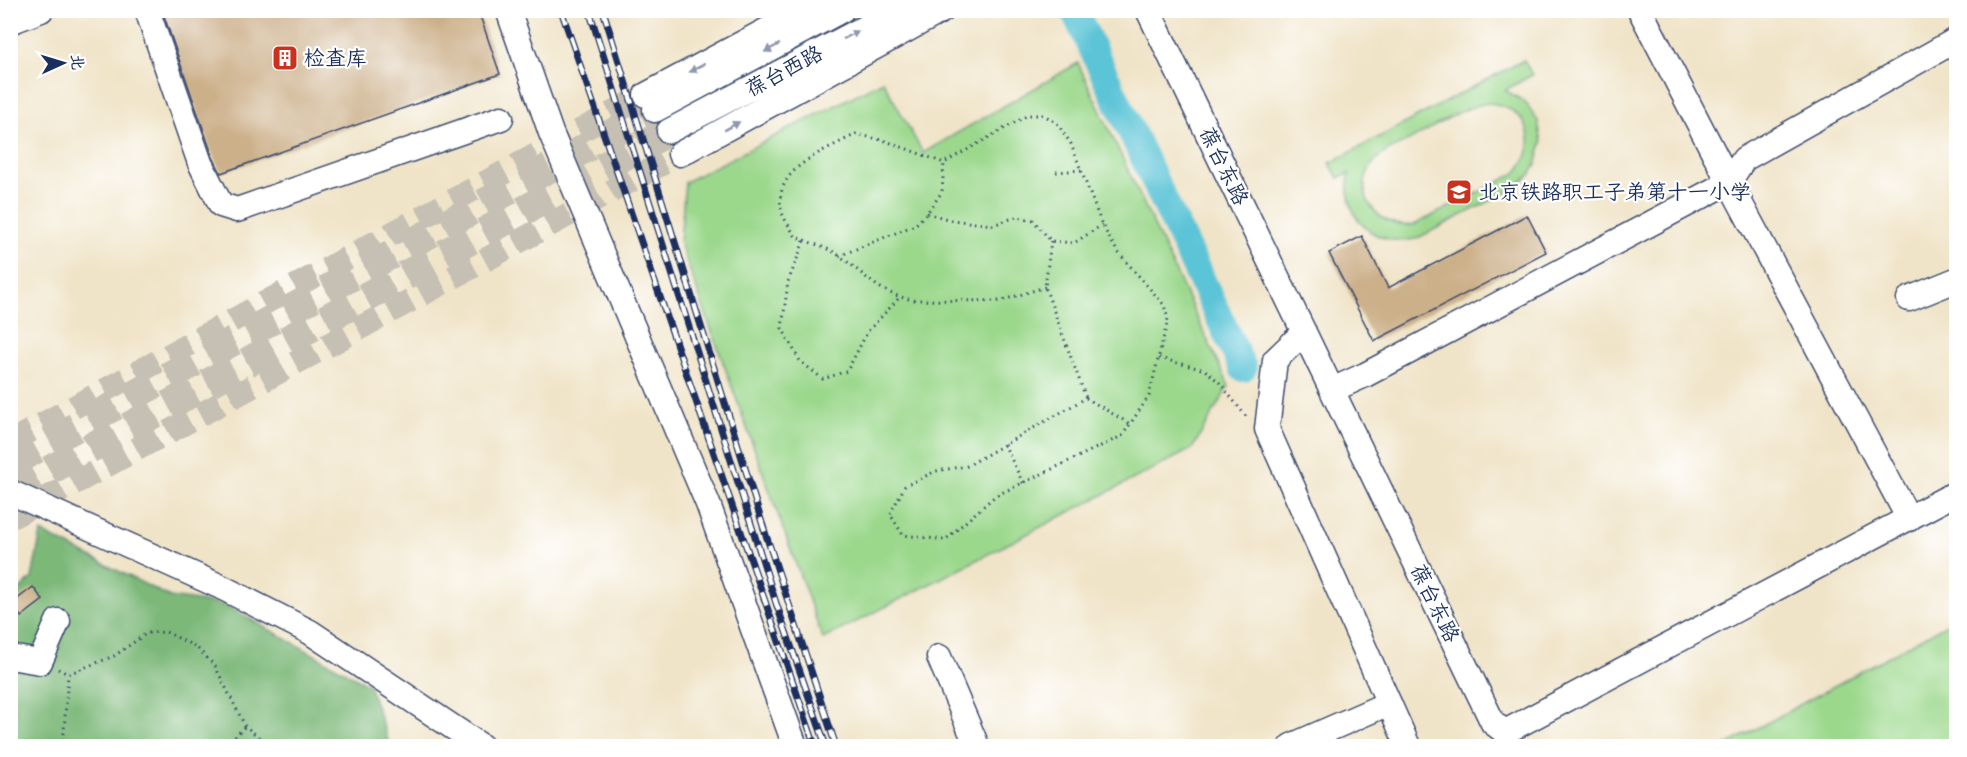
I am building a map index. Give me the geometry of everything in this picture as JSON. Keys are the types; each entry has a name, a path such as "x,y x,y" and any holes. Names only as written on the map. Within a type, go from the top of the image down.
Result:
{"street":[{"path":"147,10 200,163 221,205 237,210 501,118"},
{"path":"508,10 551,133 708,504 795,747"},
{"name":"葆台西路","path":"804,10 651,102 842,10"},
{"name":"葆台西路","path":"669,131 898,10"},
{"path":"680,154 943,10"},
{"name":"葆台东路","path":"1148,10 1493,723 1509,739 1956,493"},
{"path":"1640,10 1909,519"},
{"path":"1332,390 1365,375 1729,182 1744,159 1956,40"},
{"path":"1909,299 1956,280"},
{"path":"1304,332 1275,360 1267,429 1408,747"},
{"path":"10,492 219,586 310,632 481,747"},
{"path":"10,657 40,662 58,621"},
{"path":"939,657 977,747"},
{"path":"1291,747 1389,703"}],"path":[{"path":"944,163 1028,115 1044,115 1057,123 1071,144 1102,225 1118,251 1164,306 1168,319 1149,396 1122,436 995,496 945,540 903,535 890,514 905,486 936,471 967,466 1086,398"},
{"path":"944,163 886,141 856,134 796,166 781,188 781,209 796,237 830,250 875,287 900,297 913,300 1000,301 1045,287"},
{"path":"839,256 915,225 942,192 944,163"},
{"path":"1056,172 1081,170"},
{"path":"927,213 951,220 993,225 1017,217 1033,220 1051,241 1074,243 1102,225"},
{"path":"804,241 788,282 782,328 800,361 823,380 847,371 868,331 900,297"},
{"path":"1051,241 1045,287 1086,398 1130,424"},
{"path":"1158,358 1205,370 1219,382 1248,419"},
{"path":"1004,444 1023,483"},
{"path":"63,747 68,674 114,656 147,633 166,632 196,647 215,666 245,726 261,739 292,747"},
{"path":"227,747 245,726"}],"green space":[{"path":"1524,60 1532,75 1505,90 1525,102 1538,121 1542,143 1536,165 1530,175 1513,189 1416,239 1386,238 1363,226 1351,203 1348,189 1349,173 1338,178 1330,163","holes":["1490,103 1503,106 1522,120 1529,139 1524,162 1516,173 1414,225 1400,225 1377,214 1365,193 1365,181 1369,169 1381,155 1469,108"]},
{"path":"1078,63 1229,386 1192,449 823,639 680,243 685,182 883,81 923,153"},
{"path":"41,532 170,597 225,605 369,685 390,746 11,746 11,598 32,578"},
{"path":"1956,619 1956,746 1725,746"}],"building":[{"name":"检查库","path":"162,10 478,10 500,74 221,173 213,157"},
{"path":"1527,215 1546,252 1374,341 1329,253 1362,236 1388,288"},
{"path":"33,587 43,600 21,617 11,604"}],"waterway":[{"path":"1074,10 1243,368"}],"tunnel":[{"path":"10,442 646,95"},
{"path":"10,463 655,110"},
{"path":"10,492 669,131"},
{"path":"10,518 680,154"}],"railway":[{"path":"561,10 815,746"},
{"path":"589,10 776,603 826,746"},
{"path":"603,10 763,526 836,746"}],"place":[{"name":"检查库","path":"285,58"},
{"name":"北京铁路职工子弟第十一小学","path":"1459,192"}]}
